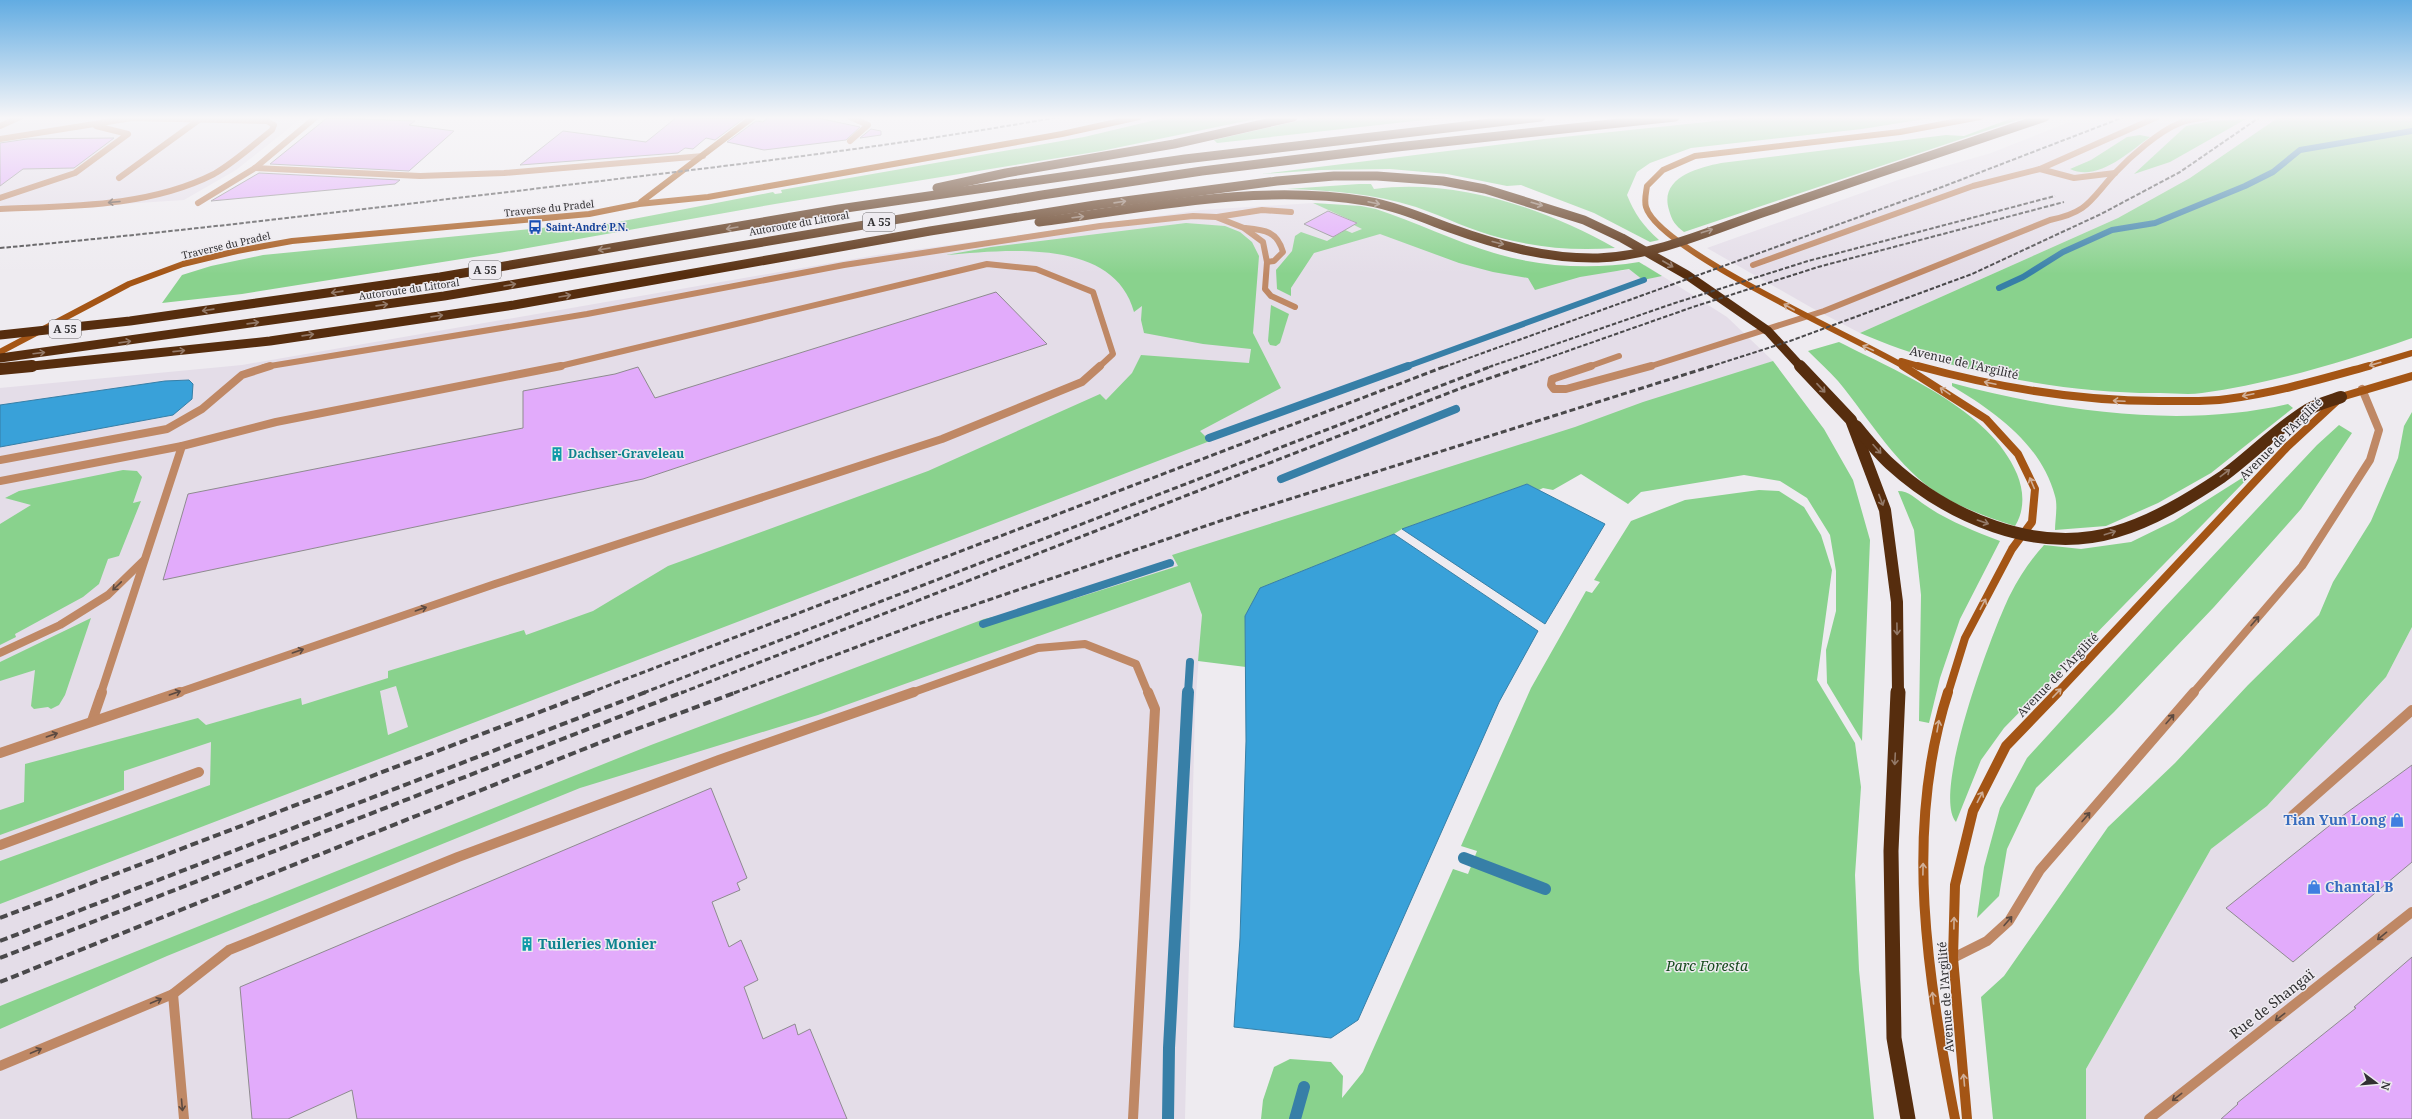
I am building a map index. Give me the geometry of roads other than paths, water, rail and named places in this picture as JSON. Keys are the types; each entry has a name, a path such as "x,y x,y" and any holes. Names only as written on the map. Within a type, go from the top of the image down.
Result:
{"highway":[{"path":"839,209 1023,169"},
{"name":"Autoroute du Littoral","path":"0,335 130,321 440,277 839,209 1114,169"},
{"name":"Autoroute du Littoral","path":"0,358 444,296 928,214 1216,169"},
{"path":"930,231 1039,222 1245,196 1304,194 1355,199 1392,207 1482,239 1533,251 1562,256 1617,256 1661,246 1892,169"},
{"path":"0,369 270,341 490,308 930,231 1096,205 1277,181 1334,176 1377,176 1443,181 1485,189 1584,220 1622,238 1687,275 1742,311 1768,331 1795,358 1890,464 1928,494 1963,515 2012,532 2060,540 2100,536 2141,523 2210,485 2308,410 2340,397"},
{"path":"1851,420 1885,510 1896,602 1898,708 1891,852 1894,1030 1908,1119"}],"main road":[{"path":"639,204 685,169"},
{"name":"Traverse du Pradel","path":"0,352 104,295 148,276 196,260 231,252 292,241 589,214 639,204 708,197 864,169"},
{"path":"1665,169 1647,186 1645,196 1646,208 1661,228 1698,254 1804,316 1889,357 1942,389 1986,419 2018,454 2035,488 2032,522 2012,549 1965,638 1939,719 1924,805 1922,890 1935,1014 1955,1119"},
{"name":"Avenue de l'Argilité","path":"1889,357 1962,377 2009,387 2078,398 2144,402 2232,399 2318,380 2412,353"},
{"name":"Avenue de l'Argilité","path":"1967,1119 1953,958 1955,885 1973,811 2006,746 2133,614 2288,446 2340,397 2362,389 2412,376"}],"street":[{"path":"0,198 75,173 80,169"},
{"path":"119,178 131,169"},
{"path":"0,209 118,201 151,195 186,185 214,173 219,169"},
{"path":"198,203 253,169"},
{"path":"280,169 420,176 504,173 548,169"},
{"path":"1753,265 1896,215 1973,186 2039,169"},
{"path":"2041,169 2074,178 2115,173"},
{"path":"1619,356 1552,379 1551,385 1554,389 1566,389 1661,363 1824,311 2050,220 2072,216 2091,203 2115,173 2120,169"},
{"path":"0,460 167,428 186,420 202,409 231,381 245,372 262,368 587,314 844,265 993,241 1193,216 1216,217 1262,210 1291,212"},
{"path":"1216,217 1244,228 1263,242 1266,262 1266,289 1271,296 1295,307"},
{"path":"1244,228 1268,230 1279,238 1283,252 1274,262 1266,262"},
{"path":"0,481 182,446 276,422 580,362 987,264 1036,269 1093,292 1113,354 1082,382 942,439 495,584 0,752"},
{"path":"1953,958 1987,941 2009,921 2040,870 2302,566 2370,460 2379,430 2362,389"},
{"path":"92,722 182,446"},
{"path":"0,653 60,625 108,595 145,559"},
{"path":"0,1066 173,994 229,950 458,857 719,760 1038,648 1085,644 1136,664 1155,709 1133,1119"},
{"path":"2293,815 2412,710"},
{"path":"0,845 199,772"},
{"name":"Rue de Shangaï","path":"2149,1119 2412,912"},
{"path":"173,994 184,1119"}],"water":[{"path":"189,380 193,384 192,399 173,415 0,447 0,405 165,381"},
{"path":"1527,484 1605,524 1545,624 1402,529"},
{"path":"1394,534 1538,631 1499,702 1358,1020 1331,1038 1234,1027 1240,938 1246,741 1245,616 1260,588"}],"waterway":[{"path":"1999,288 2023,277 2063,252 2112,230 2155,223 2245,186 2276,169"},
{"path":"1405,367 1644,280"},
{"path":"1209,438 1408,366"},
{"path":"1281,479 1456,409"},
{"path":"983,624 1170,563"},
{"path":"1188,693 1190,662"},
{"path":"1168,1119 1169,1048 1188,692"},
{"path":"1464,858 1545,889"},
{"path":"1295,1119 1304,1087"}],"railway":[{"path":"0,248 266,220 696,169"},
{"path":"1444,367 1988,169"},
{"path":"1709,367 1790,341 1972,274 2101,214 2184,169"},
{"path":"1489,367 1675,303 1808,261 2055,196"},
{"path":"1522,367 1693,307 1818,267 2064,202"},
{"path":"589,693 1446,366"},
{"path":"643,693 1492,366"},
{"path":"681,693 1464,387 1525,366"},
{"path":"734,693 918,624 1223,520 1712,366"},
{"path":"0,918 592,692"},
{"path":"0,941 646,692"},
{"path":"0,958 683,692"},
{"path":"0,982 599,743 737,692"}],"place":[{"name":"Saint-André P.N.","path":"535,227"},
{"name":"Dachser-Graveleau","path":"557,454"},
{"name":"Tian Yun Long","path":"2397,820"},
{"name":"Chantal B","path":"2314,887"},
{"name":"Tuileries Monier","path":"527,944"}],"park label":[{"name":"Parc Foresta","path":"1707,966"}]}
